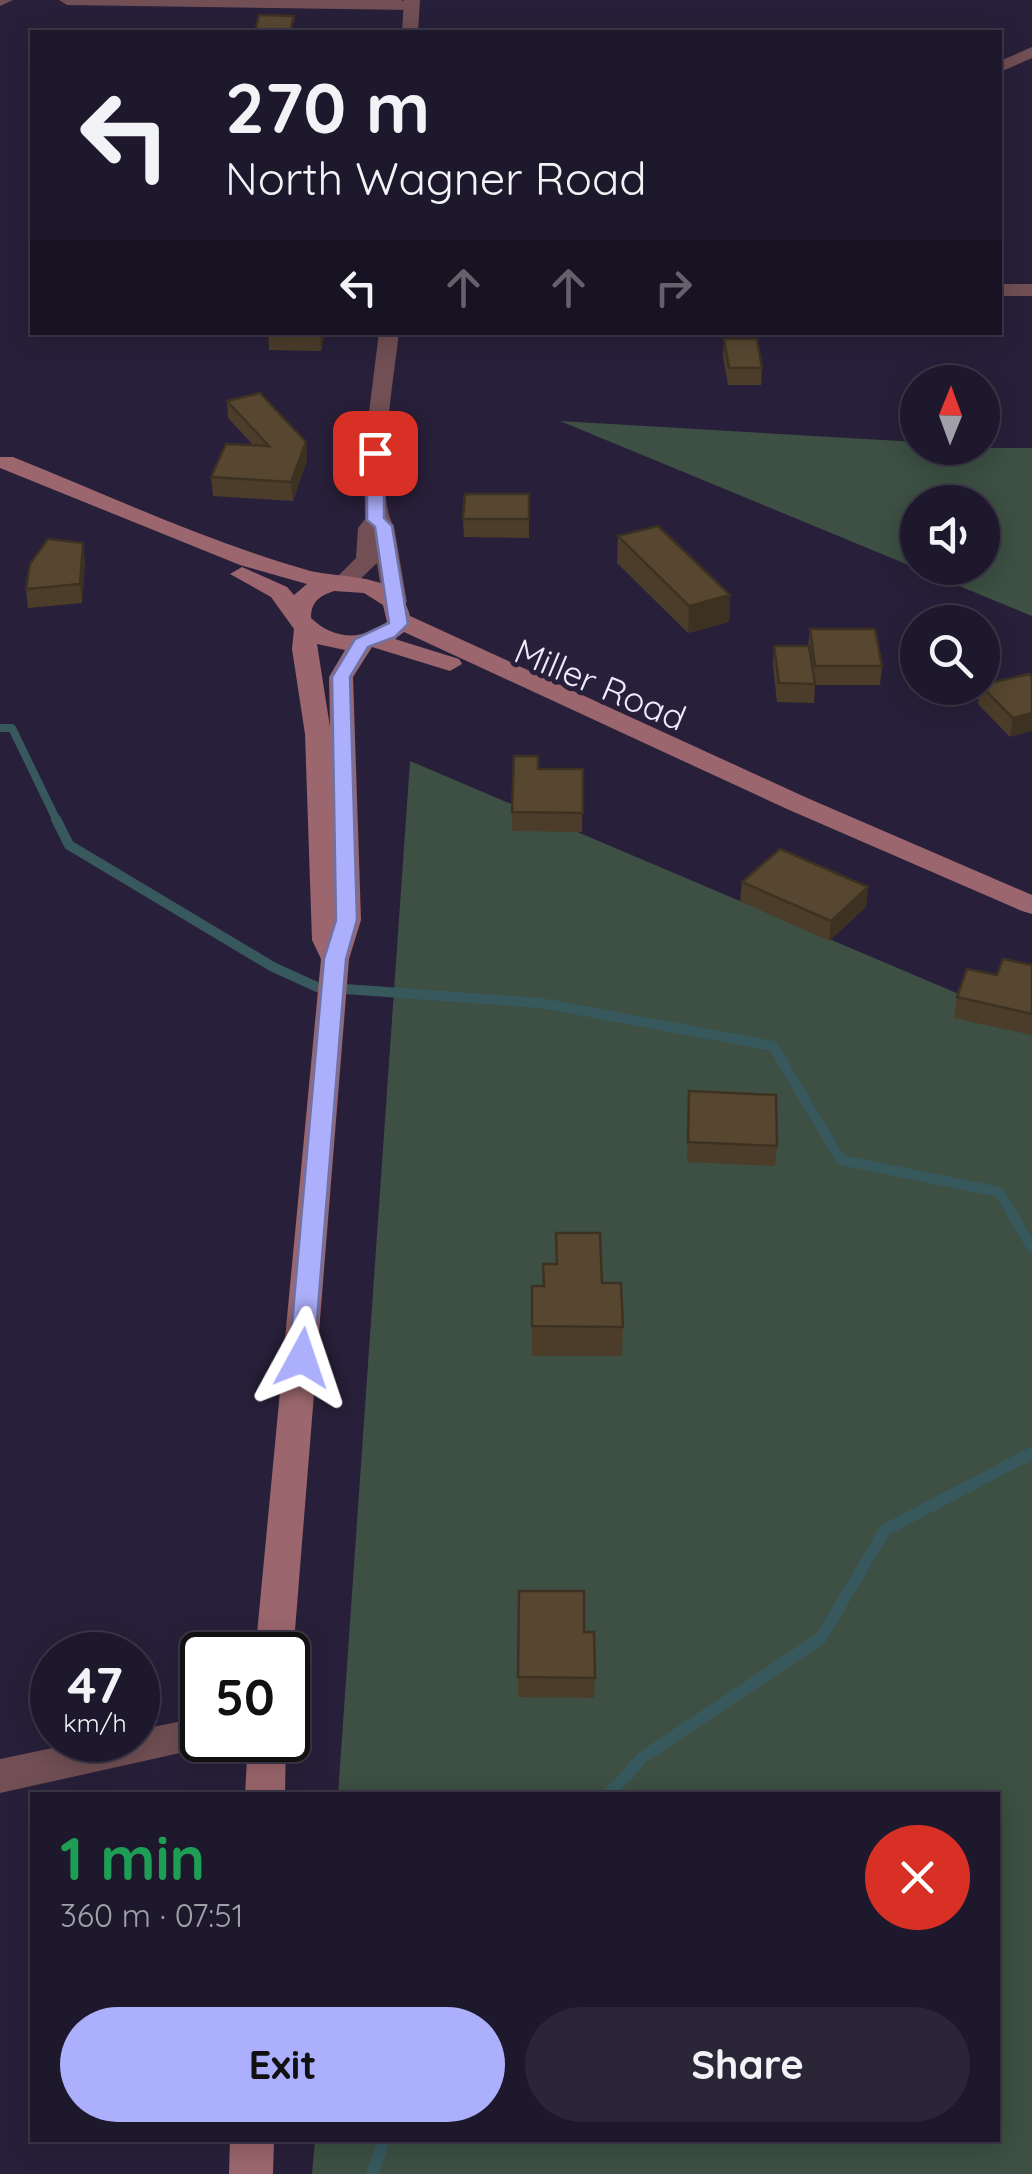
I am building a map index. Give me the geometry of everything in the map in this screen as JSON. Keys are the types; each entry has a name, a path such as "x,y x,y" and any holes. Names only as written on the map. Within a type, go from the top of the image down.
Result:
{"main road":[{"path":"2,461 248,560 337,584 373,588 397,611 388,634 368,642 331,640 302,621 279,592 102,513 2,461"},
{"path":"334,979 326,940 318,734 302,621 310,591 337,584"},
{"name":"Miller Road","path":"397,611 796,803 1032,905"},
{"path":"276,1632 334,979 347,920 341,677 368,642"},
{"name":"Miller Road","path":"368,642 462,668 741,785 796,803"},
{"path":"265,1792 266,1762"},
{"path":"251,2174 252,2142"}],"street":[{"path":"67,0 411,3 410,30"},
{"path":"1002,66 1032,52"},
{"path":"1002,290 1032,290"},
{"path":"337,584 368,560 369,528 376,520 375,453 389,335"},
{"path":"376,520 384,526 397,611"},
{"path":"0,1776 180,1738"}],"green space":[{"path":"560,421 900,441 900,465 1000,465 1000,448 1032,448 1032,616 957,585 1000,585 1000,485 900,485 900,561"},
{"path":"410,761 1032,1025 1032,2174 312,2174 315,2142 1000,2142 1000,1792 338,1792"}],"building":[{"path":"259,15 294,16 290,30 255,30"},
{"path":"724,339 757,339 762,368 729,368"},
{"path":"260,393 306,442 291,482 211,477 226,444 269,446 227,401"},
{"path":"465,494 529,494 529,519 463,519"},
{"path":"658,526 730,595 689,606 618,536"},
{"path":"48,539 83,543 80,584 26,589 30,564"},
{"path":"810,629 875,629 882,666 815,666"},
{"path":"774,646 809,646 815,684 779,683"},
{"path":"1029,674 1032,677 1032,713 1013,718 1000,705 1000,681"},
{"path":"514,756 538,756 538,769 583,769 583,813 512,812"},
{"path":"780,849 868,887 831,921 742,882"},
{"path":"1003,959 1032,965 1032,1014 957,997 967,969 997,975"},
{"path":"689,1091 776,1095 777,1146 688,1142"},
{"path":"556,1233 600,1233 602,1283 621,1283 623,1327 532,1326 532,1286 544,1286 543,1264 557,1264"},
{"path":"519,1591 584,1591 584,1632 594,1632 595,1678 518,1677"}],"waterway":[{"path":"0,728 12,728 57,821"},
{"path":"57,821 69,845 273,967 317,987 541,1003 773,1046 841,1160 999,1192 1032,1248"},
{"path":"611,1792 643,1757 821,1638 885,1530 1032,1453"},
{"path":"372,2174 383,2142"}],"route":[{"path":"302,1358 335,959 347,920 341,677 362,643 388,634 399,624 384,526 376,520 375,453"}]}
